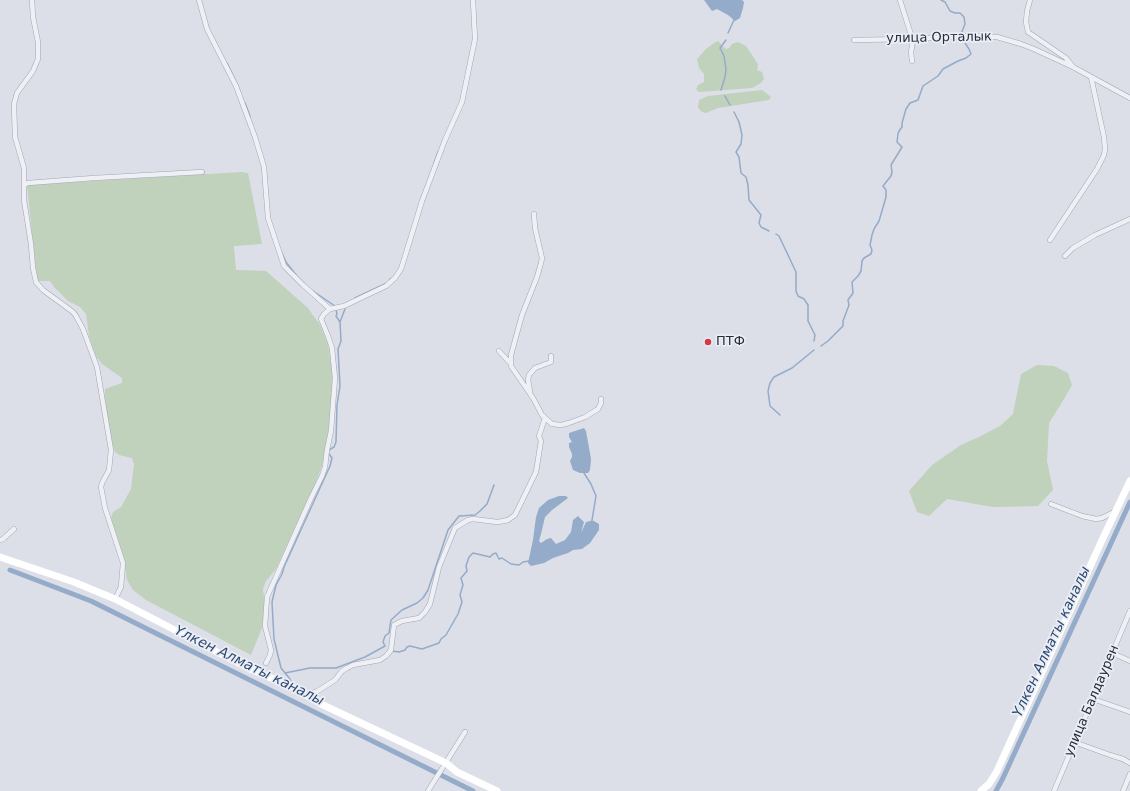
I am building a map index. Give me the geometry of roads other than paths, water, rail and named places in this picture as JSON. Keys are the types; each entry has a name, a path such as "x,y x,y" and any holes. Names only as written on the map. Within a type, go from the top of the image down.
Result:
{"street":[{"path":"32,0 33,17 38,42 38,59 34,71 17,93 14,104 15,137 24,168 24,200 33,268 36,282 43,290 76,316 93,355 98,373 111,450 110,464 101,487 105,508 123,563 121,587 115,599"},
{"path":"199,0 207,29 236,86 255,137 264,167 268,218 284,266 303,286 330,309"},
{"path":"266,663 271,650 264,626 269,590 276,580 325,467 326,450 331,431 335,378 332,348 321,319 330,309 344,306 386,286 395,278 401,269 422,200 442,147 462,102 475,38 473,0"},
{"path":"900,0 913,41 912,61"},
{"path":"1030,0 1026,22 1028,32 1066,58 1073,67"},
{"name":"улица Орталык","path":"854,40 966,36 997,37 1021,44 1073,67 1130,98"},
{"path":"1050,240 1094,174 1104,155 1104,137 1091,77"},
{"path":"24,185 28,183 202,172"},
{"path":"510,364 522,315 538,277 542,258 534,228 534,214"},
{"path":"1065,256 1073,248 1095,235 1130,219"},
{"path":"499,351 530,392 545,418 552,424 561,425 585,417 598,409 601,399"},
{"path":"530,392 528,380 529,375 535,368 550,362 551,356"},
{"path":"306,695 319,691 335,680 342,671 347,668 380,660 386,656 390,650 394,625 402,621 416,619 422,616 430,604 438,567 455,528 468,520 473,519 497,522 508,520 515,515 536,472 541,441 539,436 545,418"},
{"path":"981,791 989,784 997,771 1130,481"},
{"path":"1051,504 1082,516 1096,519 1102,518 1116,511"},
{"path":"0,540 14,529"},
{"path":"0,557 74,582 115,599 250,669 282,682 321,704 497,791"},
{"name":"улица Балдаурен","path":"1054,791 1130,611"},
{"path":"1112,653 1130,661"},
{"path":"319,691 319,699 321,704"},
{"path":"1093,699 1130,712"},
{"path":"428,791 465,732"},
{"path":"1074,742 1123,759 1130,763"},
{"path":"1123,791 1130,774"}],"water":[{"path":"704,0 742,0 744,2 740,18 735,21 717,9 712,11"},
{"path":"584,428 586,431 591,459 590,470 588,473 580,473 573,470 570,461 572,454 569,443 572,442 569,437 569,433"},
{"path":"559,496 566,496 568,498 545,517 539,541 541,543 551,538 556,544 565,540 571,532 573,520 578,516 584,522 581,533 586,522 592,520 599,524 599,530 590,543 582,549 573,550 544,563 531,566 528,563 539,508 548,500"}],"waterway":[{"path":"941,0 945,2 950,11 960,13 964,17 965,24 961,34"},
{"path":"728,33 734,20"},
{"path":"721,90 726,69 724,56 720,48 726,40"},
{"path":"821,346 843,326 843,321 849,305 848,300 853,293 852,282 861,271 862,261 864,258 871,254 872,250 870,245 872,235 879,221 886,197 886,190 883,186 891,176 891,165 902,147 897,142 906,109 910,103 918,100 923,86 938,76 943,69 971,54 965,43"},
{"path":"227,63 238,86"},
{"path":"725,96 730,105"},
{"path":"245,103 250,116"},
{"path":"734,112 739,122 742,135 741,144 736,152 739,157 741,173 746,177 749,200 761,215 759,223 761,227 769,231"},
{"path":"434,163 438,152"},
{"path":"776,234 779,236 796,272 796,291 798,296 804,299 808,305 808,321 815,335 814,341"},
{"path":"281,251 286,262 296,275"},
{"path":"355,298 389,282 390,279 393,278"},
{"path":"313,291 335,306"},
{"path":"329,450 334,447 336,442 337,405 340,386 338,349 341,341 340,322 345,309 344,307"},
{"path":"336,309 336,316 340,322"},
{"path":"780,415 770,406 768,391 770,383 774,377 792,368 814,350"},
{"path":"291,682 281,668 274,639 272,602 276,585 330,466 332,458 329,454"},
{"path":"584,473 596,496 592,520"},
{"path":"285,673 310,668 336,668 365,657 385,646 383,642 385,636 389,633 391,620 402,610 417,603 423,598 428,590 448,530 459,516 475,515 480,511 487,504 494,485"},
{"name":"Үлкен Алматы каналы","path":"996,791 1130,502"},
{"path":"392,651 399,652 410,646 422,649 439,643 446,635 458,614 462,602 460,595 463,585 461,578 467,571 466,566 469,557 473,553 490,557 496,553 499,559 502,558 511,564 519,565 523,562 529,561"},
{"name":"Үлкен Алматы каналы","path":"10,570 91,601 473,791"}],"place":[{"name":"ПТФ","path":"708,342"}]}
